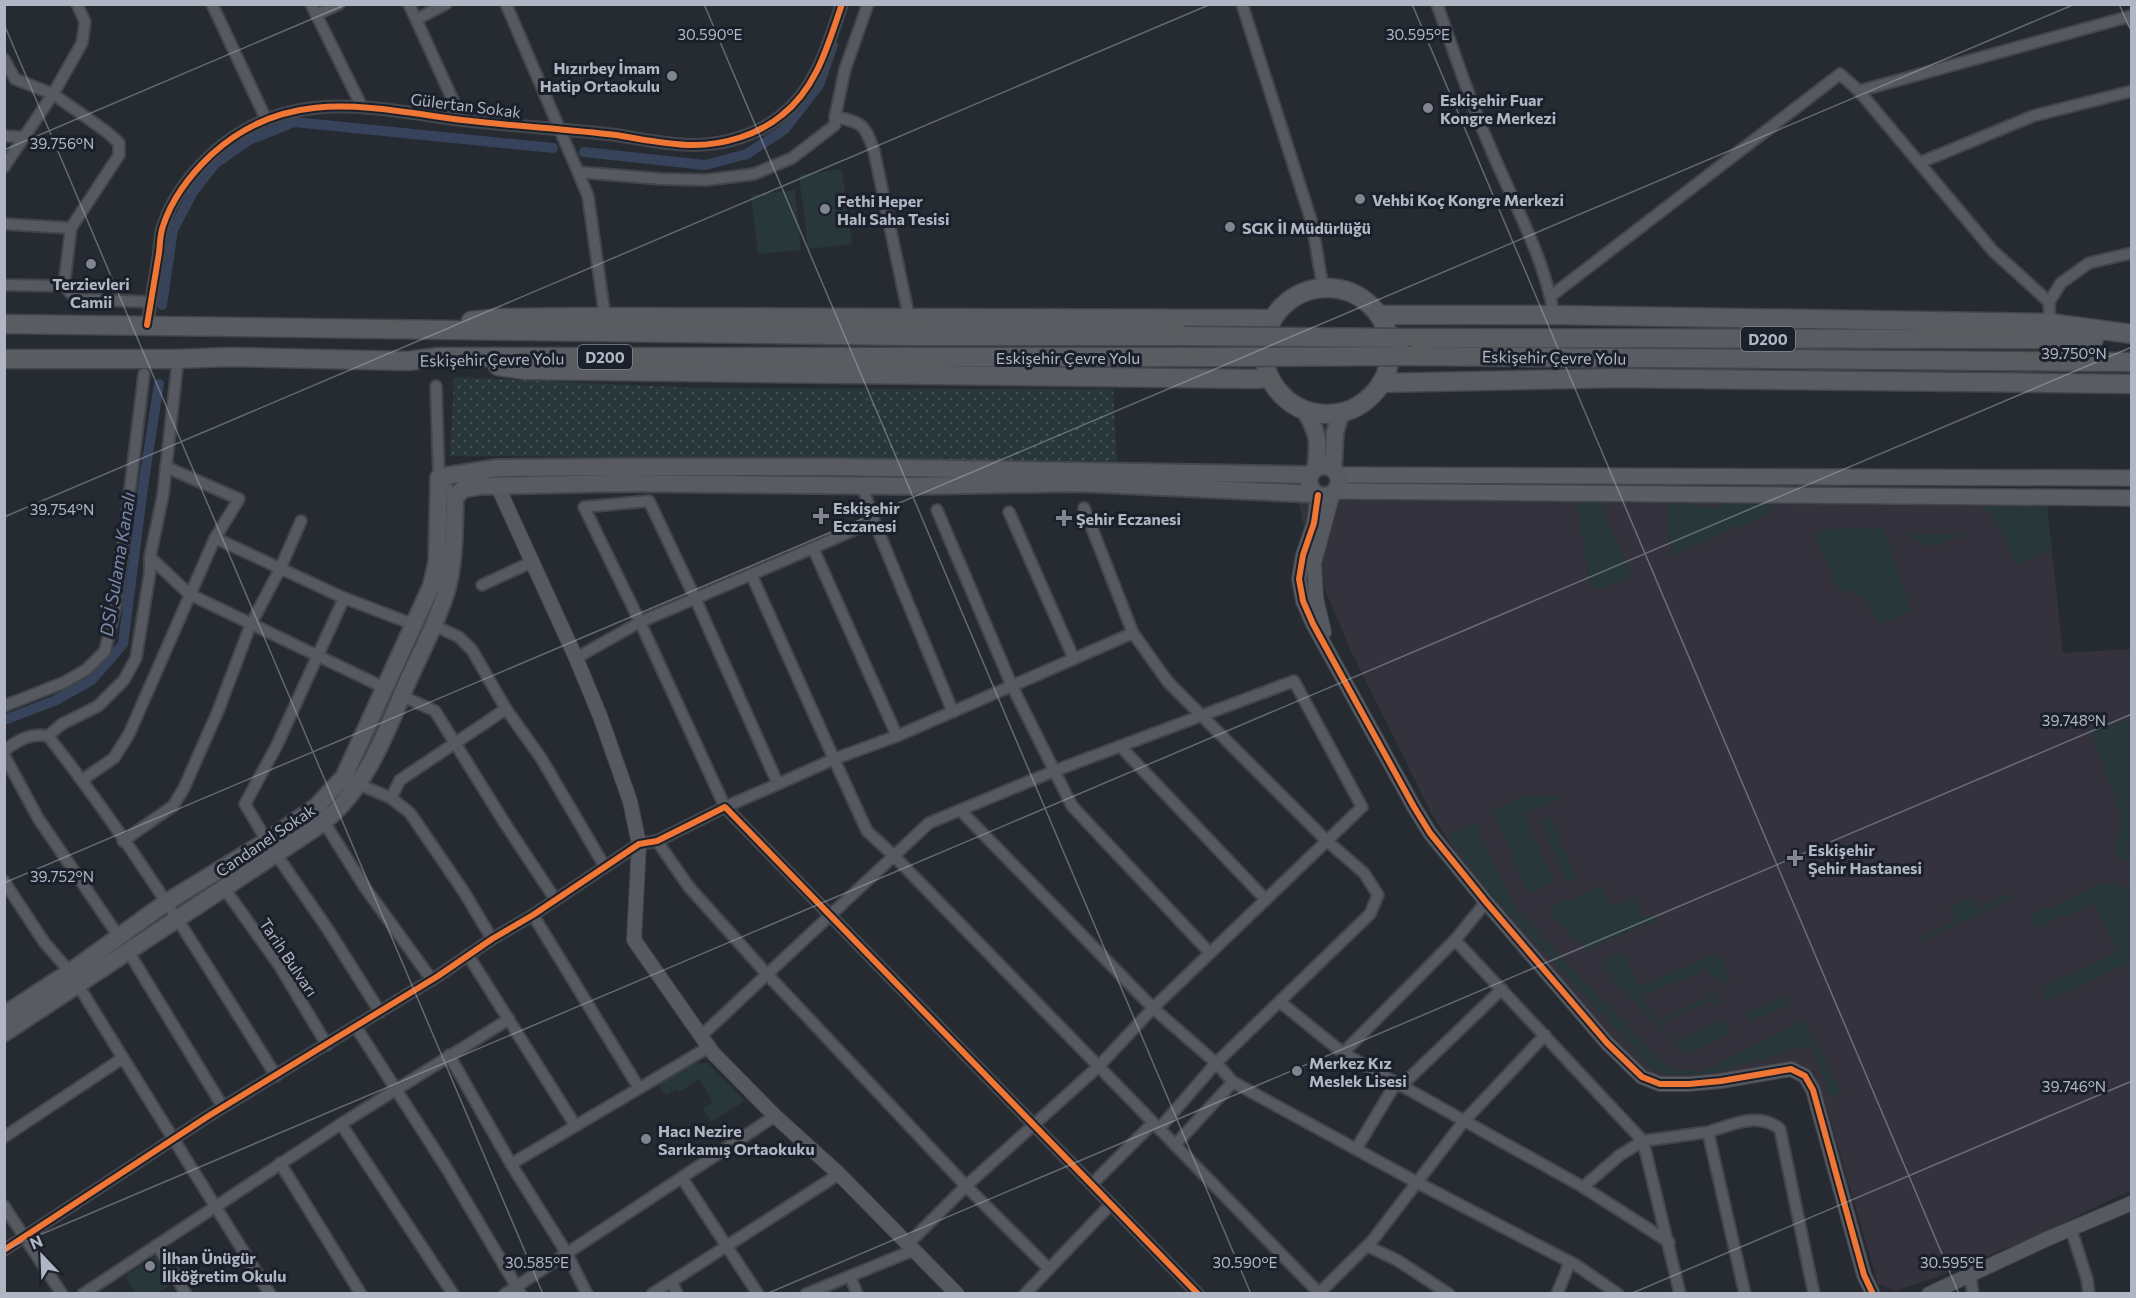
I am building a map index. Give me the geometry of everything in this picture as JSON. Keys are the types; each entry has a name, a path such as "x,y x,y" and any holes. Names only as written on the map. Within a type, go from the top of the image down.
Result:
{"highway":[{"path":"1323,288 1344,290 1364,299 1379,315 1387,331 1390,349 1388,367 1381,383 1371,396 1357,406 1341,412 1323,414 1305,410 1290,402 1278,391 1269,377 1264,358 1265,337 1273,319 1286,303 1303,292 1323,288"},
{"path":"1379,315 1554,315 2132,323"},
{"path":"402,330 500,318 605,316 1273,319"},
{"path":"2050,323 2132,334"},
{"name":"Eskişehir Çevre Yolu","path":"4,324 915,336 2132,339"},
{"name":"Eskişehir Çevre Yolu","path":"4,359 228,357 408,361 439,357 1412,356 2132,362"},
{"path":"439,357 525,370 1256,379 1269,377"},
{"path":"1381,383 1629,378 2132,384"}],"main road":[{"path":"1305,410 1316,429 1325,482"},
{"path":"1325,482 1341,412"},
{"path":"439,477 497,468 832,467 1325,482 2132,498"},
{"name":"Candanel Sokak","path":"123,944 167,902 272,847 316,807 344,777 431,587 437,562 439,477"},
{"path":"4,1033 74,978 123,944 177,919 224,888 272,847 324,822 345,802 374,756 446,592 450,569 455,497 463,489 497,485 615,483 862,485 2132,478"},
{"path":"5,1013 74,978"}],"street":[{"path":"4,167 53,94 82,44 85,22 77,4"},
{"path":"212,4 266,119"},
{"path":"339,4 314,10 362,107"},
{"path":"410,4 462,120"},
{"path":"417,19 446,4"},
{"path":"506,4 588,196 605,316"},
{"name":"Gülertan Sokak","path":"147,325 162,227 182,186 228,140 250,126 297,110 362,107 692,145 724,142 756,131 782,115 807,90 827,48 842,4"},
{"path":"578,172 706,180 754,174 792,158 835,125 845,69 868,4"},
{"path":"1242,4 1312,223 1323,288"},
{"path":"1437,4 1488,145 1537,253 1551,296 1554,315"},
{"path":"1859,91 2131,16 2132,21"},
{"path":"4,59 10,79 53,94 119,143 119,155 71,228 64,285 76,299 151,302"},
{"path":"1551,296 1840,74 1859,91 1993,251 2049,302"},
{"path":"1919,163 2033,116 2132,91"},
{"path":"835,117 859,122 868,132 909,317"},
{"path":"4,136 24,137"},
{"path":"4,224 71,228"},
{"path":"2050,323 2049,302 2061,283 2089,263 2132,253"},
{"path":"4,285 64,285"},
{"path":"48,736 62,724 98,706 124,680 136,658 150,572 150,557 166,467 178,359"},
{"path":"4,706 65,682 87,669 105,651 116,604 144,374"},
{"name":"Candanel Sokak","path":"436,386 439,477"},
{"path":"82,780 114,758 129,734 162,663 189,594 216,538 239,499 166,467"},
{"path":"439,477 455,497"},
{"path":"1325,482 1314,563 1316,597 1322,625 1340,670 1378,743 1430,833 1607,1043 1642,1077 1660,1084 1689,1084 1791,1069 1805,1076 1813,1090 1864,1275 1873,1293"},
{"path":"497,485 576,658 600,716 630,801 639,844 634,940 705,1041 775,1116 838,1174 957,1293"},
{"path":"862,485 874,521 953,712"},
{"path":"778,784 649,501 584,507 725,807 1198,1293"},
{"path":"1084,508 1133,633 1168,682 1327,841 1364,873 1378,896 1370,914 1216,1063 1156,1126 1092,1184"},
{"path":"937,510 1012,686 1072,806 1210,953"},
{"path":"1009,513 1074,659"},
{"path":"123,841 173,806 184,788 218,711 251,624 280,569 301,521"},
{"path":"576,658 640,622 874,521"},
{"path":"216,538 344,598 415,625"},
{"path":"813,548 897,736"},
{"path":"150,557 189,594 385,688"},
{"path":"482,585 532,562"},
{"path":"751,574 867,831 1100,1066 1319,1293 1367,1246 1464,1121 1545,1035"},
{"path":"344,598 277,745 245,804 381,1012"},
{"path":"433,625 459,637 472,650 506,709 541,758 605,867"},
{"path":"4,1250 224,1107 432,980 639,844 657,841 725,807 834,759 897,736 1133,633"},
{"path":"511,1164 639,1088 705,1041 766,973 929,823 1054,771 1294,681 1362,807 1153,1008 1100,1066 966,1186 911,1247 850,1276 806,1293"},
{"path":"402,696 435,711 555,899"},
{"path":"391,798 400,780 506,709"},
{"path":"224,1107 123,944 38,818 4,753 17,740 40,735 48,736 82,780 167,902 276,1076"},
{"path":"1120,746 1266,900"},
{"path":"358,784 391,798 410,813 464,892 492,939"},
{"path":"960,810 1153,1008 1216,1063 1233,1082 1418,1183 1570,1262 1618,1293"},
{"path":"324,822 366,889 432,980"},
{"path":"657,841 689,887 766,973 966,1186 1049,1269"},
{"path":"4,881 44,942 74,978 270,1293"},
{"name":"Tarih Bulvarı","path":"224,888 279,964 327,1044"},
{"path":"1343,1053 1455,940 1486,902"},
{"path":"532,915 639,1088"},
{"path":"1455,940 1642,1141 1680,1293"},
{"path":"468,955 575,1125"},
{"path":"1356,1149 1398,1084 1502,989"},
{"path":"1280,1002 1343,1053 1582,1187 1669,1242"},
{"path":"83,1293 280,1163 509,1019"},
{"path":"356,1027 519,1289"},
{"path":"449,1055 511,1164 566,1252 587,1293"},
{"path":"4,1137 123,1058"},
{"path":"1175,1145 1233,1082"},
{"path":"505,1293 519,1289 566,1252 775,1116"},
{"path":"1582,1187 1620,1155 1642,1141 1708,1132 1755,1119 1770,1121 1780,1129 1814,1293"},
{"path":"341,1124 453,1293"},
{"path":"1708,1132 1745,1293"},
{"path":"280,1163 360,1293"},
{"path":"652,1293 838,1174"},
{"path":"681,1178 758,1293"},
{"path":"1929,1293 2132,1203"},
{"path":"1025,1293 1111,1204"},
{"path":"4,1206 62,1293"},
{"path":"2071,1229 2087,1279 2089,1293"},
{"path":"157,1245 186,1293"},
{"path":"1367,1246 1397,1260 1449,1293"},
{"path":"1557,1293 1570,1262"},
{"path":"1970,1274 1974,1293"},
{"path":"850,1276 857,1293"},
{"path":"672,1281 677,1293"}],"shaded area":[{"name":"Fethi Heper Halı Saha Tesisi","path":"842,169 852,244 808,249 799,175"},
{"path":"795,190 801,250 758,254 751,195"},
{"path":"454,377 699,388 1113,389 1117,461 450,456"},
{"name":"Eskişehir Şehir Hastanesi","path":"1295,486 2047,505 2063,653 2131,649 2131,1191 2043,1233 1937,1277 1895,1291 1878,1284 1826,1105 1813,1071 1792,1062 1722,1079 1651,1079 1487,902 1431,813 1351,651 1310,555"},
{"path":"1576,500 1599,500 1632,576 1599,589 1590,583"},
{"path":"1666,502 1689,502 1695,507 1719,507 1725,503 1776,504 1768,514 1671,556"},
{"path":"1976,503 2047,505 2052,550 2017,564 1996,523"},
{"path":"1884,528 1911,611 1878,624 1864,599 1837,587 1815,537 1822,529"},
{"path":"1907,534 1965,534 1934,547"},
{"path":"2127,720 2132,723 2131,861 2117,857 2119,809 2091,731"},
{"path":"1527,795 1563,797 1524,814 1554,883 1529,894 1492,810"},
{"path":"1550,817 1577,879 1568,883 1540,821"},
{"path":"1476,823 1515,908 1668,1068 1701,1072 1805,1020 1842,1092 1829,1097 1812,1045 1709,1074 1671,1075 1654,1070 1490,894 1449,838 1451,833"},
{"path":"2104,883 2123,886 2131,891 2131,963 2046,1001 2040,988 2117,953 2094,903 2035,929 2030,916"},
{"path":"1602,885 1611,907 1634,897 1643,918 1654,913 1657,920 1587,950 1548,913 1550,908"},
{"path":"2009,893 2012,899 1920,942 1918,939 1956,921 1950,907 1972,897 1978,908"},
{"path":"1623,952 1640,986 1718,953 1730,980 1724,982 1711,976 1707,968 1643,997 1650,1013 1658,1020 1708,997 1706,991 1714,988 1721,1004 1715,1007 1712,1000 1660,1024 1674,1042 1724,1019 1732,1034 1687,1054 1682,1053 1601,966 1604,959"},
{"path":"1786,996 1790,1005 1750,1022 1746,1013"},
{"path":"695,1063 708,1063 745,1101 711,1122 703,1109 713,1102 699,1079 679,1092 677,1089 666,1095 658,1084"},
{"name":"İlhan Ünügür İlköğretim Okulu","path":"155,1256 172,1284 157,1293 136,1293 125,1276"}],"waterway":[{"path":"584,152 705,165 747,154 785,129 819,85 833,45"},
{"path":"162,305 173,230 193,192 215,164 249,140 294,122 553,148"},
{"name":"DSİ Sulama Kanalı","path":"4,720 54,701 92,680 123,644 159,384"}],"cycle path":[{"path":"147,325 161,232 177,197 189,179 211,155 240,133 269,118 300,110 362,107 481,122 616,135 674,144 705,145 728,141 740,138 773,122 804,92 820,64 842,4"},
{"path":"1318,495 1314,523 1303,555 1299,579 1303,601 1313,624 1430,833 1607,1043 1642,1077 1660,1084 1689,1084 1791,1069 1805,1076 1813,1090 1864,1275 1873,1294"},
{"path":"4,1250 210,1115 438,976 639,844 657,841 725,807 1198,1294"}],"place":[{"name":"Hızırbey İmam Hatip Ortaokulu","path":"672,76"},
{"name":"Eskişehir Fuar Kongre Merkezi","path":"1428,108"},
{"name":"Vehbi Koç Kongre Merkezi","path":"1360,199"},
{"name":"Fethi Heper Halı Saha Tesisi","path":"825,209"},
{"name":"SGK İl Müdürlüğü","path":"1230,227"},
{"name":"Terzievleri Camii","path":"91,264"},
{"name":"Eskişehir Eczanesi","path":"821,516"},
{"name":"Şehir Eczanesi","path":"1064,518"},
{"name":"Eskişehir Şehir Hastanesi","path":"1795,858"},
{"name":"Merkez Kız Meslek Lisesi","path":"1297,1071"},
{"name":"Hacı Nezire Sarıkamış Ortaokuku","path":"646,1139"},
{"name":"İlhan Ünügür İlköğretim Okulu","path":"150,1266"}]}
